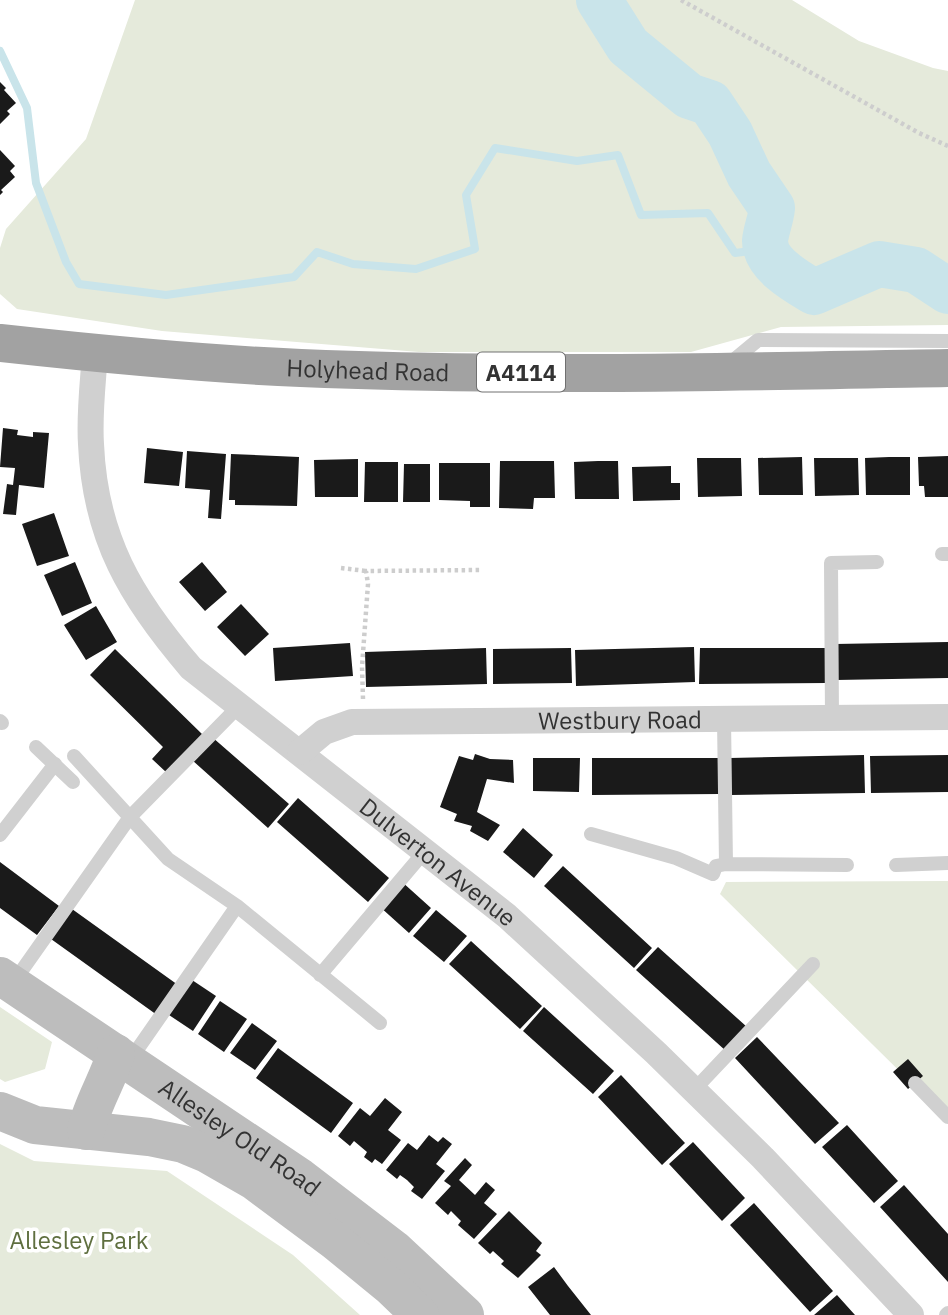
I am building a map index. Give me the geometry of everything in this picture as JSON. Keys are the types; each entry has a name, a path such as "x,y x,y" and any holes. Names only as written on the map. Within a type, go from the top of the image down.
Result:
{"highway":[{"name":"Holyhead Road","path":"0,343 300,368 465,372 720,372 948,368"}],"main road":[{"name":"Allesley Old Road","path":"6,980 300,1177 394,1249 465,1315"},
{"path":"86,1131 122,1057"},
{"name":"Allesley Old Road","path":"0,1111 35,1125 149,1137 183,1144 207,1154 254,1181 336,1242 391,1287 420,1315"}],"street":[{"name":"Dulverton Avenue","path":"95,353 91,414 93,470 100,509 120,567 148,617 165,638 191,668 507,916 762,1157 911,1315"},
{"name":"Westbury Road","path":"300,752 324,732 352,723 948,716"}],"lane":[{"path":"720,372 758,340 948,341"},
{"path":"832,718 831,563 877,562"},
{"path":"6,980 130,817 239,706"},
{"path":"724,719 726,864"},
{"path":"36,747 73,782"},
{"path":"74,756 168,859 237,906 380,1023"},
{"path":"0,835 55,764"},
{"path":"591,834 676,858 713,874 716,866 726,864 847,865"},
{"path":"320,975 425,851"},
{"path":"896,864 948,863"},
{"path":"122,1057 237,906"},
{"path":"694,1090 813,964"},
{"path":"915,1083 948,1117"}],"path":[{"path":"681,0 919,133 948,146"},
{"path":"341,568 366,571 481,570"},
{"path":"363,723 362,667 368,584 366,571"}],"green space":[{"path":"135,0 792,0 859,41 948,71 948,325 781,327 691,352 419,352 162,331 17,309 0,294 0,248 6,229 86,139"},
{"path":"948,881 948,1119 720,894 726,882"},
{"path":"0,1007 52,1042 45,1069 5,1082 0,1079"},
{"name":"Allesley Park","path":"0,1144 34,1161 167,1171 293,1255 360,1315 0,1315"}],"building":[{"path":"0,82 16,103 7,111 10,114 0,124"},
{"path":"0,150 15,166 10,171 15,177 1,190 3,192 0,195"},
{"path":"3,428 18,430 17,435 33,437 33,432 49,433 44,488 19,485 16,515 3,514 7,484 13,485 15,468 0,467"},
{"path":"147,448 183,452 179,486 144,483"},
{"path":"187,451 226,454 221,519 208,518 210,490 185,488"},
{"path":"231,454 299,457 297,506 235,505 235,500 229,500"},
{"path":"948,456 948,497 925,497 924,486 919,486 918,457"},
{"path":"802,457 803,495 759,495 758,458"},
{"path":"910,457 910,495 866,495 865,458"},
{"path":"697,458 741,458 742,496 698,497"},
{"path":"814,458 858,458 859,495 815,496"},
{"path":"358,459 358,497 315,497 314,460"},
{"path":"500,461 554,461 555,498 534,498 533,509 499,508"},
{"path":"618,461 619,499 575,499 574,462"},
{"path":"365,462 398,462 398,502 364,502"},
{"path":"439,463 490,463 490,507 470,507 470,501 439,500"},
{"path":"404,464 430,464 430,502 403,502"},
{"path":"671,466 671,483 680,483 680,500 633,501 632,467"},
{"path":"54,513 69,556 37,566 22,524"},
{"path":"75,562 92,603 62,616 44,575"},
{"path":"202,562 227,592 205,611 179,582"},
{"path":"241,604 269,634 245,656 217,627"},
{"path":"96,606 117,642 86,660 64,625"},
{"path":"948,642 948,678 836,680 835,644"},
{"path":"350,643 353,676 275,681 273,648"},
{"path":"694,647 695,682 576,686 575,650"},
{"path":"486,648 487,684 366,687 365,652"},
{"path":"571,648 572,683 493,684 493,649"},
{"path":"700,648 827,648 827,683 699,684"},
{"path":"115,649 203,735 167,773 152,759 163,747 90,675"},
{"path":"212,737 289,804 268,828 192,760"},
{"path":"475,754 490,759 513,760 514,783 487,779 477,812 500,825 488,841 470,831 472,826 454,821 457,814 440,807 459,756 473,760"},
{"path":"864,755 865,793 731,795 730,758"},
{"path":"948,755 948,792 871,793 870,756"},
{"path":"533,758 580,758 579,792 533,791"},
{"path":"592,758 720,758 720,794 592,795"},
{"path":"298,798 389,878 368,902 277,822"},
{"path":"523,828 553,855 534,878 503,852"},
{"path":"0,862 59,906 37,935 0,908"},
{"path":"563,866 652,948 634,968 544,886"},
{"path":"401,881 431,908 409,933 379,906"},
{"path":"72,909 178,985 157,1015 51,939"},
{"path":"436,910 467,936 444,962 413,936"},
{"path":"471,941 542,1006 520,1029 449,964"},
{"path":"658,947 747,1027 726,1051 636,970"},
{"path":"189,978 216,996 193,1031 166,1013"},
{"path":"220,1001 247,1019 224,1052 198,1034"},
{"path":"544,1007 614,1071 593,1094 523,1031"},
{"path":"252,1023 277,1041 255,1070 230,1053"},
{"path":"757,1037 839,1123 815,1144 735,1058"},
{"path":"278,1048 353,1103 331,1133 256,1078"},
{"path":"908,1059 923,1076 908,1089 893,1072"},
{"path":"621,1075 685,1143 662,1165 598,1097"},
{"path":"385,1098 402,1112 388,1130 401,1140 382,1164 375,1159 372,1163 364,1157 367,1152 354,1141 350,1146 338,1136 360,1108 370,1116"},
{"path":"847,1125 898,1181 874,1203 822,1147"},
{"path":"429,1135 438,1142 443,1137 452,1144 436,1164 445,1171 422,1199 411,1191 414,1187 407,1180 400,1175 397,1179 386,1170 408,1143 417,1150"},
{"path":"693,1142 745,1198 722,1221 669,1164"},
{"path":"465,1158 472,1165 459,1180 475,1195 486,1182 495,1190 484,1203 497,1214 474,1239 458,1225 461,1221 451,1211 448,1215 435,1203 451,1186 444,1181"},
{"path":"904,1185 948,1234 948,1282 880,1207"},
{"path":"754,1203 833,1291 810,1312 730,1225"},
{"path":"509,1211 542,1243 536,1251 541,1255 518,1278 501,1264 504,1261 493,1251 490,1254 478,1243"},
{"path":"554,1267 591,1315 550,1315 528,1287"},
{"path":"837,1295 855,1315 814,1315"}],"waterway":[{"path":"599,0 628,46 689,96 710,103 730,133 749,174 772,208 765,241 766,249 783,271 814,292 879,264 916,270 948,291"},
{"path":"0,51 27,108 36,183 66,262 79,284 166,295 294,277 317,252 353,264 416,269 475,249 466,195 495,148 577,161 618,155 641,215 708,213 735,253 766,249"}]}
